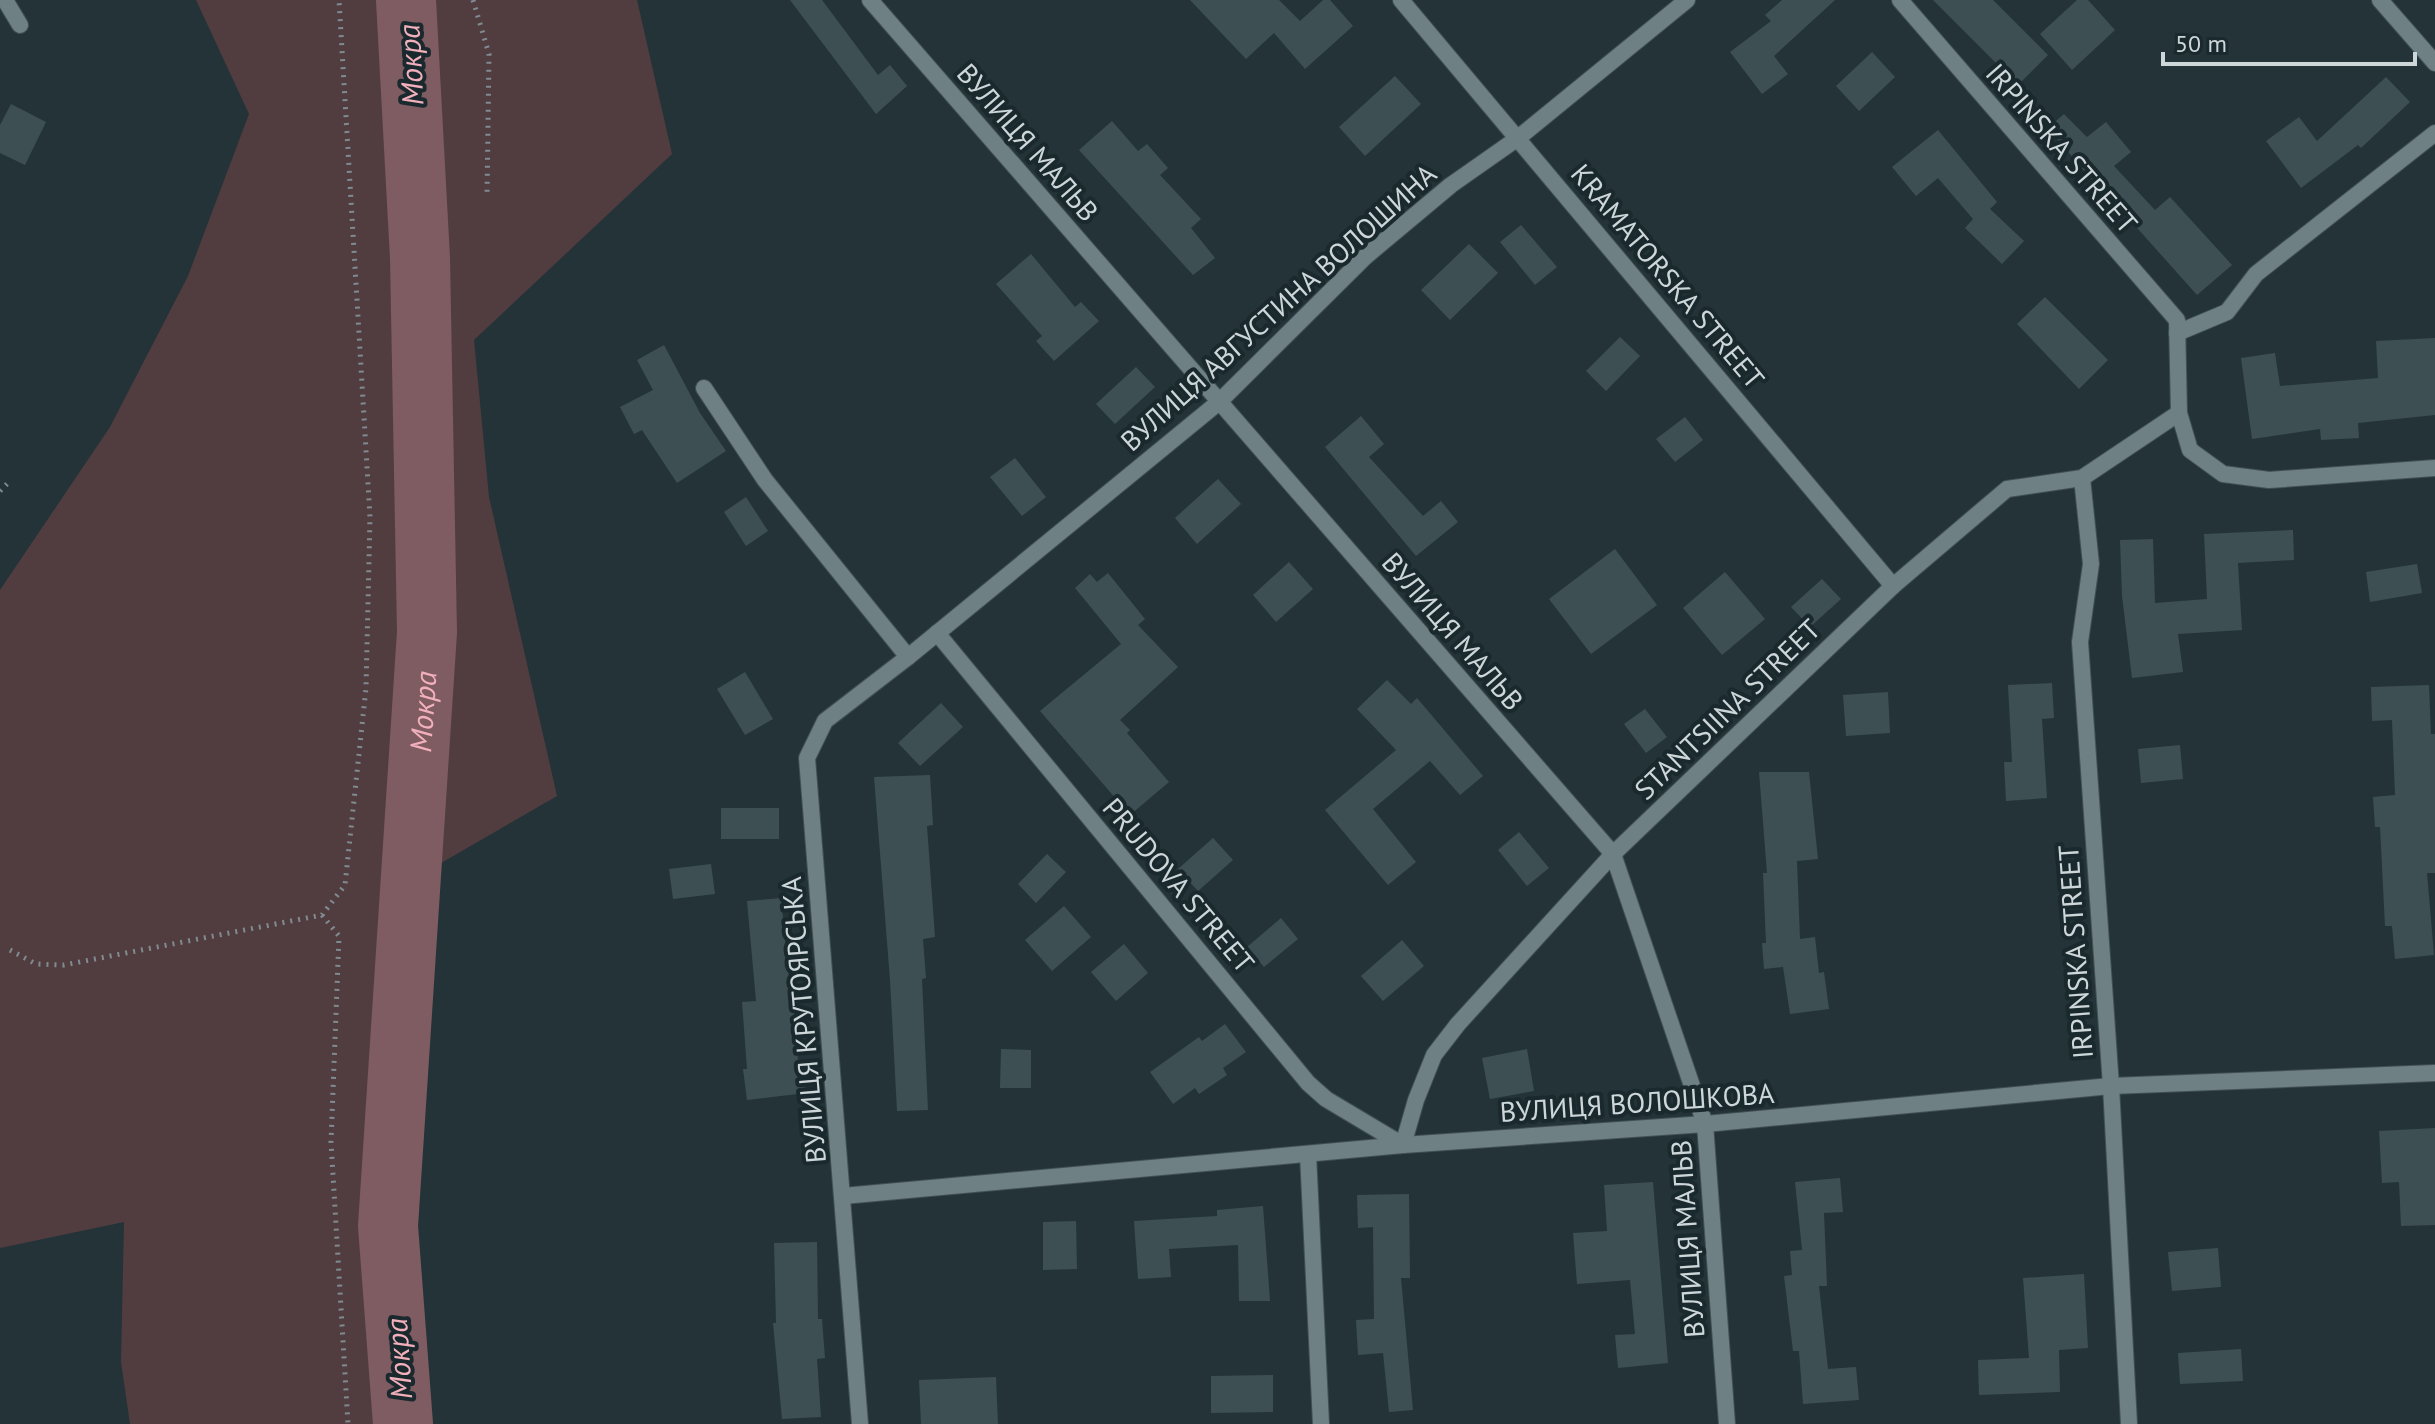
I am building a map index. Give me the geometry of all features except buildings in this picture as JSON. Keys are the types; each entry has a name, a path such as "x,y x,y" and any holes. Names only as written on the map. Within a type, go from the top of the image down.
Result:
{"street":[{"path":"5,0 20,25"},
{"name":"ВУЛИЦЯ МАЛЬВ","path":"870,0 1613,854 1705,1124 1727,1424"},
{"name":"KRAMATORSKA STREET","path":"1401,0 1893,586"},
{"name":"ВУЛИЦЯ АВГУСТИНА ВОЛОШИНА","path":"908,657 1219,402 1365,257 1451,185 1518,138 1687,0"},
{"name":"IRPINSKA STREET","path":"1900,0 2177,320 2177,333"},
{"path":"2380,0 2435,63"},
{"path":"2435,133 2256,274 2227,312 2177,333 2179,413 2190,450 2223,474 2269,480 2435,468"},
{"path":"704,388 765,480 908,657"},
{"name":"STANTSIINA STREET","path":"1403,1145 1434,1055 1458,1024 1613,854 1893,586 2007,489 2082,478 2179,413"},
{"name":"IRPINSKA STREET","path":"2082,478 2091,564 2080,642 2111,1086 2129,1424"},
{"name":"PRUDOVA STREET","path":"937,633 1308,1083 1326,1099 1403,1145"},
{"name":"ВУЛИЦЯ КРУТОЯРСЬКА","path":"860,1424 807,758 825,721 908,657"},
{"name":"ВУЛИЦЯ ВОЛОШКОВА","path":"843,1196 1403,1145 1705,1124 2111,1086 2435,1073"},
{"path":"1308,1154 1321,1424"}],"path":[{"path":"10,950 36,964 64,965 322,915 345,885 366,688 370,517 339,0"},
{"path":"473,0 489,54 487,197"},
{"path":"0,491 8,483"},
{"path":"322,915 339,936 331,1142 348,1424"}],"shaded area":[{"path":"196,0 637,0 672,154 474,340 489,497 557,796 384,896 361,1225 426,1424 130,1424 121,1362 124,1222 0,1248 0,590 110,427 188,276 249,114"}],"waterway":[{"name":"Мокра","path":"403,1424 388,1226 427,632 420,258 406,0"}]}
